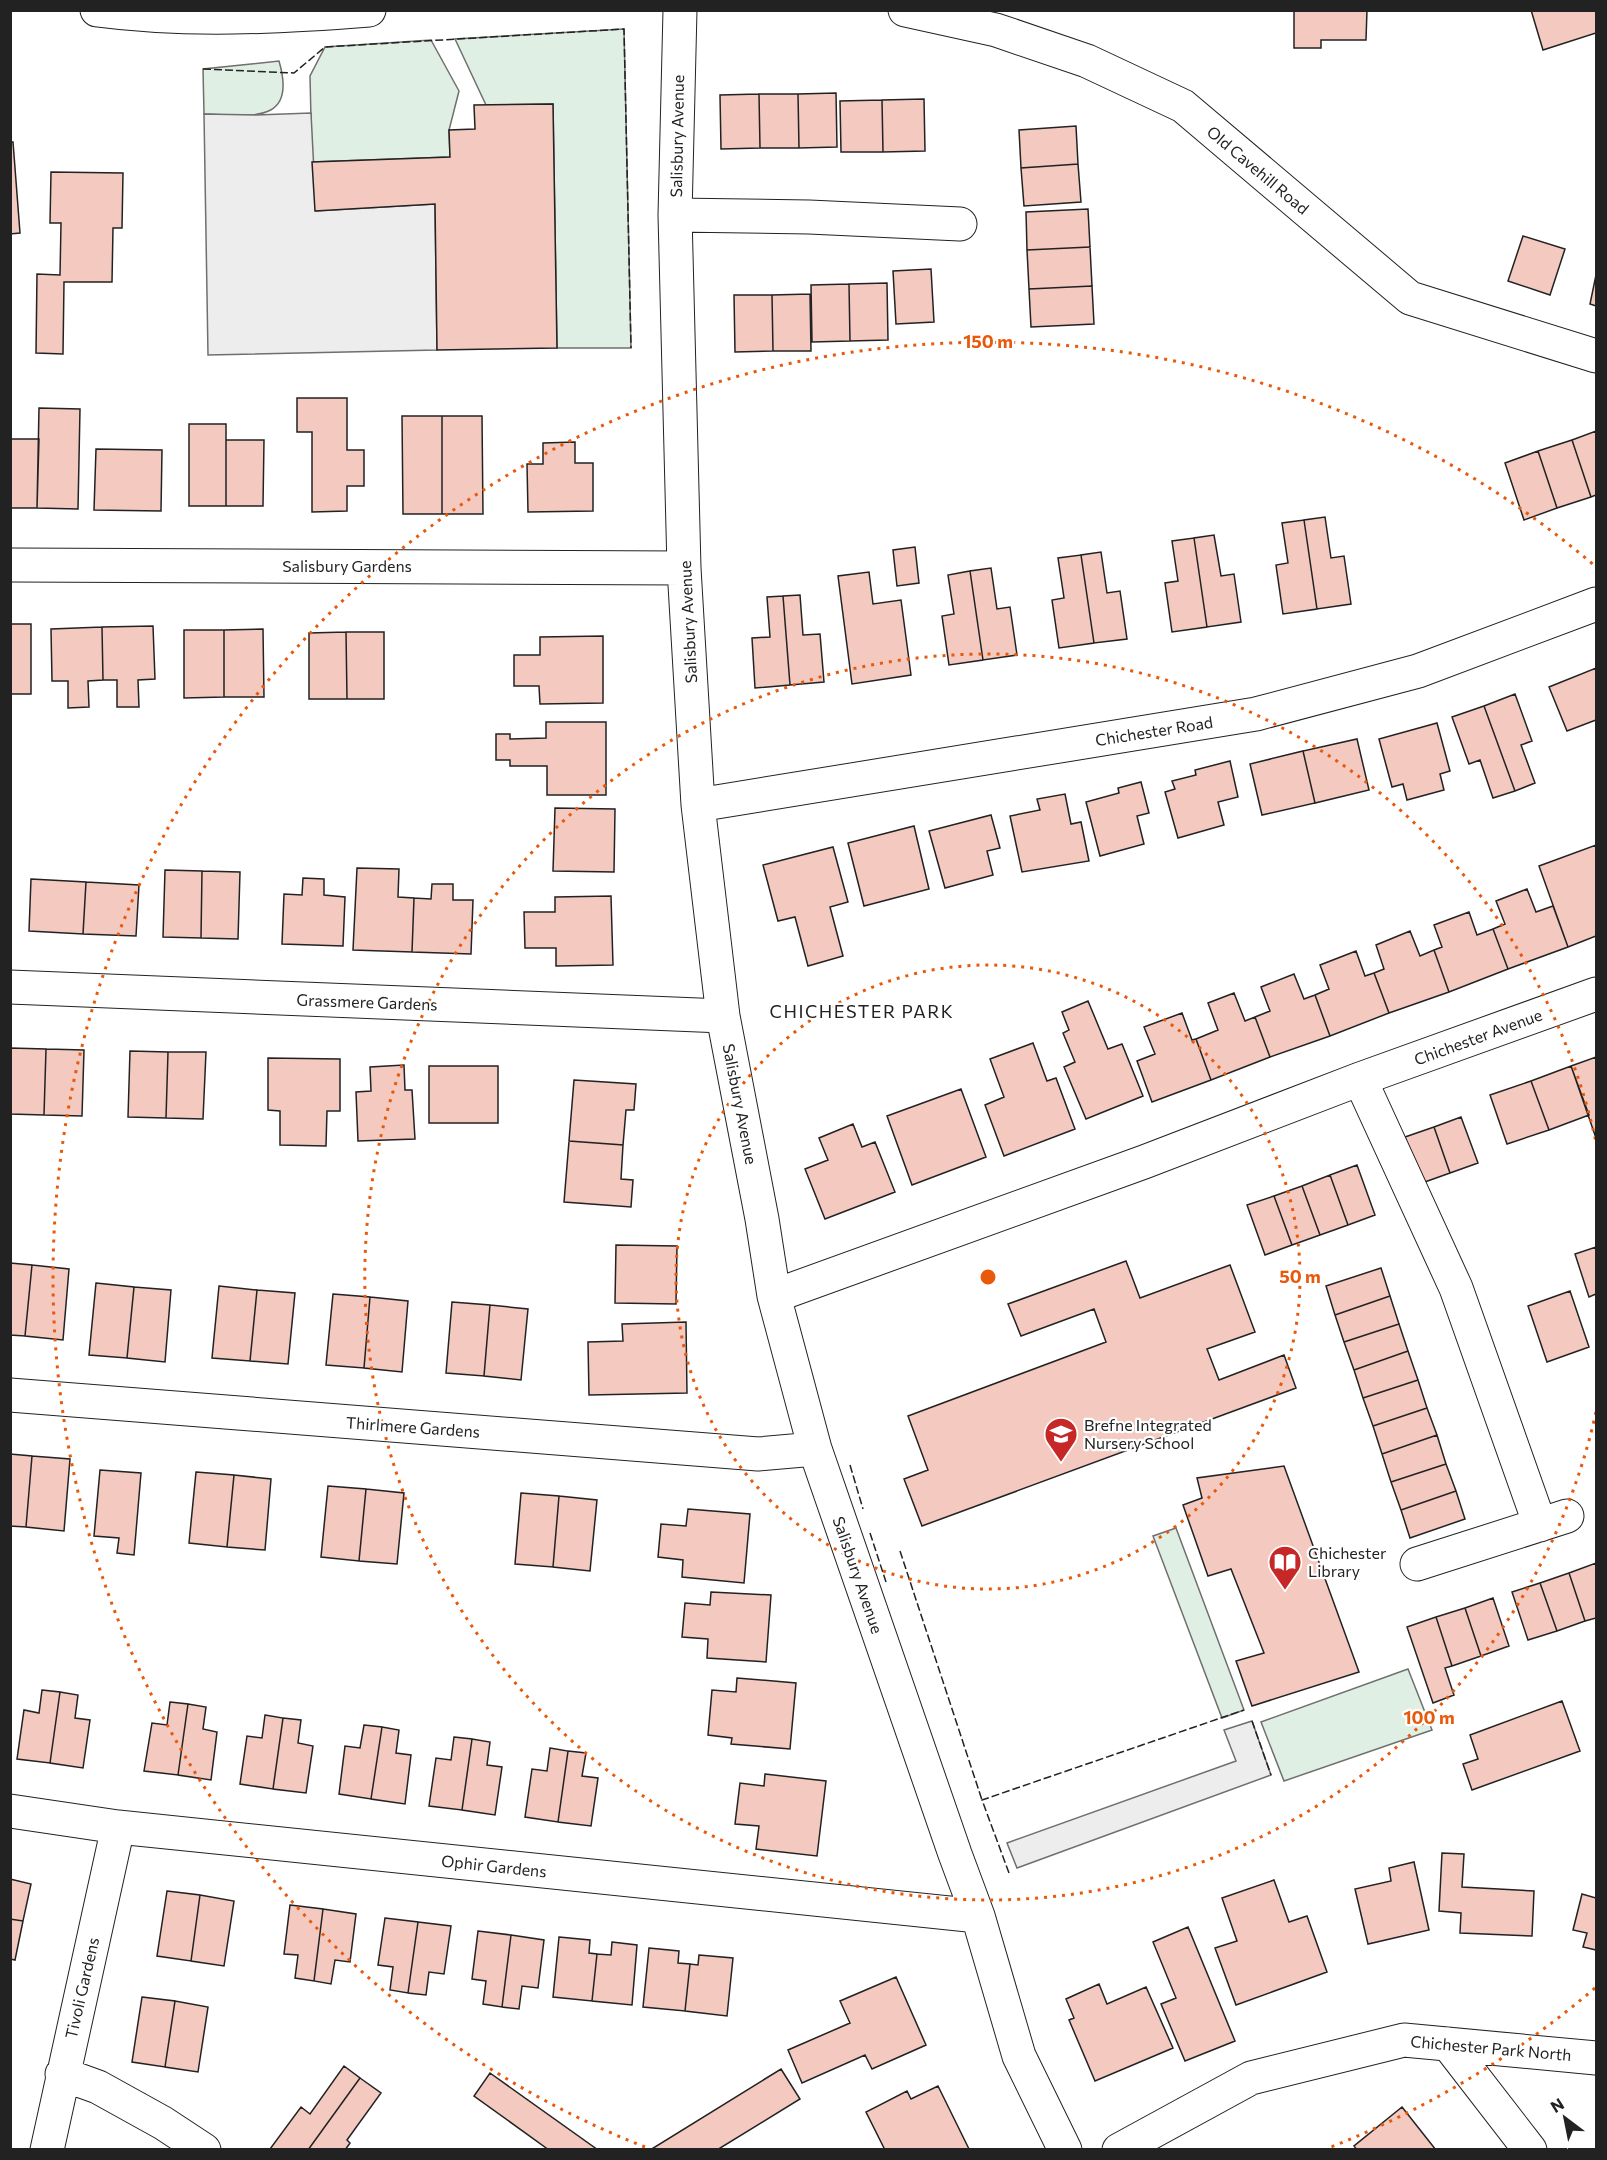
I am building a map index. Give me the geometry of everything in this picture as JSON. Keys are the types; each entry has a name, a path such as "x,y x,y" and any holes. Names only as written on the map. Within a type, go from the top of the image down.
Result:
{"street":[{"path":"97,10 146,16 289,16 369,10"},
{"name":"Salisbury Avenue","path":"680,10 675,215 684,568 698,806 723,1016 762,1220 774,1296 815,1449 978,1916 1020,2056 1065,2150"},
{"name":"Old Cavehill Road","path":"905,10 996,30 1087,61 1183,106 1410,298 1596,356"},
{"path":"675,215 809,217 960,224"},
{"name":"Salisbury Gardens","path":"10,565 684,568"},
{"name":"Chichester Road","path":"698,806 1256,714 1418,671 1596,604"},
{"name":"Grassmere Gardens","path":"10,987 723,1016"},
{"name":"Chichester Avenue","path":"774,1296 1144,1162 1360,1079 1596,994"},
{"path":"1360,1079 1456,1288 1554,1520 1417,1564"},
{"name":"Thirlmere Gardens","path":"10,1395 758,1454 815,1449"},
{"name":"Ophir Gardens","path":"10,1811 118,1827 978,1916"},
{"name":"Tivoli Gardens","path":"47,2150 118,1827"},
{"name":"Chichester Park North","path":"1119,2150 1251,2078 1404,2040 1596,2058"},
{"path":"1448,2044 1530,2150"},
{"path":"62,2074 98,2087 163,2123 204,2150"}],"green space":[{"path":"624,29 631,348 557,348 553,104 486,105 455,39"},
{"path":"431,40 459,91 449,130 450,157 312,162 310,76 325,47"},
{"path":"279,61 283,82 282,97 275,107 253,115 204,114 203,69"},
{"path":"1176,1528 1244,1710 1222,1718 1153,1536"},
{"path":"1408,1669 1432,1730 1284,1781 1261,1722"}],"shaded area":[{"path":"311,113 316,211 435,204 437,350 208,355 204,114"},
{"path":"1252,1721 1271,1775 1017,1868 1007,1843 1236,1761 1224,1730"}],"building":[{"path":"1294,10 1367,10 1366,40 1321,40 1321,48 1294,48"},
{"path":"1531,10 1596,10 1596,33 1543,50"},
{"path":"836,93 837,147 799,148 798,94"},
{"path":"759,94 798,94 799,148 760,148"},
{"path":"759,94 760,148 721,149 720,95"},
{"path":"924,99 925,151 883,152 882,100"},
{"path":"882,100 883,152 841,152 840,101"},
{"path":"553,104 557,348 437,350 435,204 315,211 312,162 450,157 449,130 475,129 474,105"},
{"path":"1076,126 1078,164 1021,168 1019,130"},
{"path":"10,142 13,142 20,233 10,234"},
{"path":"1078,164 1081,202 1024,206 1021,168"},
{"path":"51,172 123,173 122,228 113,228 112,282 64,282 63,354 36,353 37,274 60,275 61,223 50,223"},
{"path":"1088,209 1090,247 1027,250 1026,212"},
{"path":"1523,236 1565,249 1550,295 1508,281"},
{"path":"1090,247 1092,286 1029,289 1027,250"},
{"path":"931,269 934,322 896,324 893,271"},
{"path":"1596,275 1596,306 1590,304"},
{"path":"887,283 888,340 850,341 849,284"},
{"path":"849,284 850,341 812,342 811,285"},
{"path":"1092,286 1094,324 1031,327 1029,289"},
{"path":"810,294 811,351 773,351 772,295"},
{"path":"734,295 772,295 773,351 735,352"},
{"path":"297,398 347,398 347,450 364,450 364,486 347,486 347,511 312,512 312,432 297,432"},
{"path":"39,408 80,409 78,509 37,508"},
{"path":"402,416 442,416 442,514 403,514"},
{"path":"442,416 482,416 483,514 442,514"},
{"path":"189,424 226,424 226,506 189,506"},
{"path":"1596,431 1596,495 1591,497 1572,440"},
{"path":"10,439 39,439 37,508 10,508"},
{"path":"226,440 264,440 263,506 226,506"},
{"path":"1572,440 1591,497 1557,508 1538,451"},
{"path":"575,442 575,463 593,463 593,511 528,512 527,464 543,464 543,443"},
{"path":"96,449 162,450 161,511 94,510"},
{"path":"1538,451 1557,508 1524,520 1505,463"},
{"path":"1325,517 1331,558 1344,556 1351,604 1317,609 1304,520"},
{"path":"1304,520 1317,609 1283,614 1276,565 1288,563 1282,523"},
{"path":"1214,535 1221,576 1234,574 1241,622 1207,627 1194,538"},
{"path":"1194,538 1207,627 1172,632 1165,583 1178,581 1172,541"},
{"path":"915,547 919,583 897,586 893,550"},
{"path":"1101,552 1107,593 1120,591 1127,639 1094,643 1081,555"},
{"path":"1081,555 1094,643 1059,648 1052,600 1064,598 1058,558"},
{"path":"991,568 997,609 1010,607 1017,655 983,660 970,571"},
{"path":"970,571 983,660 949,665 942,616 954,614 948,575"},
{"path":"869,572 873,604 901,600 911,675 852,684 838,576"},
{"path":"800,595 803,635 820,634 824,682 790,685 783,596"},
{"path":"783,596 790,685 755,688 752,638 770,637 767,597"},
{"path":"10,624 31,624 31,694 10,694"},
{"path":"153,626 155,679 138,680 139,707 117,707 117,680 103,680 102,627"},
{"path":"102,627 103,680 88,681 89,707 68,708 68,681 52,681 51,629"},
{"path":"263,629 264,697 224,697 224,630"},
{"path":"184,630 224,630 224,697 184,698"},
{"path":"346,632 384,632 384,699 347,699"},
{"path":"346,632 347,699 309,699 309,633"},
{"path":"603,636 603,703 540,704 539,686 514,686 514,655 540,655 540,637"},
{"path":"1596,668 1596,720 1567,731 1549,687"},
{"path":"1515,694 1532,741 1521,745 1535,783 1515,791 1484,706"},
{"path":"1484,706 1515,791 1493,798 1480,760 1469,764 1452,717"},
{"path":"546,722 606,722 606,795 547,795 547,766 510,766 510,760 496,760 496,734 510,734 510,739 546,738"},
{"path":"1437,723 1450,771 1440,774 1444,790 1407,800 1403,784 1392,787 1379,739"},
{"path":"1357,739 1369,790 1315,803 1303,751"},
{"path":"1303,751 1315,803 1262,815 1250,764"},
{"path":"1230,761 1238,797 1218,802 1224,825 1178,838 1165,792 1175,789 1172,781 1196,775 1195,770"},
{"path":"1141,782 1149,813 1137,816 1144,844 1100,856 1086,802 1119,793 1118,788"},
{"path":"1065,794 1071,824 1081,822 1089,861 1022,872 1010,816 1040,810 1037,799"},
{"path":"555,808 615,809 614,872 553,871"},
{"path":"991,815 1000,848 987,851 993,875 945,888 929,831"},
{"path":"914,826 929,889 864,906 848,843"},
{"path":"1596,845 1596,936 1568,947 1539,866"},
{"path":"833,847 848,902 830,907 843,956 808,966 795,917 778,921 763,865"},
{"path":"357,868 399,869 398,897 414,898 412,952 353,950"},
{"path":"165,870 202,871 201,938 163,937"},
{"path":"202,871 240,872 238,939 201,938"},
{"path":"303,878 324,879 324,895 345,897 343,946 282,944 284,894 302,895"},
{"path":"31,879 86,882 83,934 29,931"},
{"path":"86,882 139,885 136,936 83,934"},
{"path":"432,884 453,884 453,900 473,900 471,954 412,952 414,898 431,899"},
{"path":"1527,889 1536,912 1553,906 1568,947 1508,969 1493,929 1505,924 1496,901"},
{"path":"611,896 613,965 556,966 556,948 525,948 524,912 555,912 555,897"},
{"path":"1469,912 1477,935 1493,929 1508,969 1449,992 1434,950 1442,947 1434,925"},
{"path":"1410,931 1420,956 1434,950 1449,992 1389,1013 1374,973 1384,969 1376,945"},
{"path":"1356,951 1365,976 1374,973 1389,1013 1330,1036 1315,995 1329,989 1320,965"},
{"path":"1294,974 1304,999 1315,995 1330,1036 1270,1057 1255,1017 1270,1011 1261,987"},
{"path":"1234,993 1245,1021 1255,1017 1270,1057 1211,1080 1196,1039 1218,1030 1208,1003"},
{"path":"1088,1001 1108,1049 1122,1044 1143,1096 1086,1119 1064,1067 1075,1062 1063,1033 1069,1030 1062,1012"},
{"path":"1182,1013 1192,1040 1196,1039 1211,1080 1152,1102 1137,1061 1155,1054 1144,1027"},
{"path":"1033,1043 1047,1081 1056,1078 1075,1129 1004,1156 985,1105 1004,1097 990,1059"},
{"path":"10,1048 46,1049 44,1115 10,1114"},
{"path":"46,1049 84,1050 82,1116 44,1115"},
{"path":"130,1051 168,1052 166,1118 128,1117"},
{"path":"168,1052 206,1052 203,1119 166,1118"},
{"path":"1596,1057 1596,1138 1571,1066"},
{"path":"268,1058 340,1059 340,1111 327,1111 326,1146 280,1145 280,1111 268,1110"},
{"path":"404,1065 405,1090 412,1090 415,1139 358,1141 356,1092 371,1091 370,1067"},
{"path":"429,1066 498,1066 498,1123 429,1123"},
{"path":"1571,1066 1589,1115 1549,1130 1531,1081"},
{"path":"574,1080 636,1084 634,1110 626,1110 623,1145 569,1141"},
{"path":"1531,1081 1549,1130 1507,1144 1490,1095"},
{"path":"961,1089 986,1157 912,1185 887,1116"},
{"path":"1461,1117 1478,1163 1450,1173 1434,1127"},
{"path":"853,1124 862,1147 875,1142 895,1192 825,1219 805,1169 828,1160 819,1138"},
{"path":"1434,1127 1450,1173 1422,1183 1405,1137"},
{"path":"569,1141 623,1145 621,1179 633,1180 631,1207 564,1202"},
{"path":"1357,1165 1375,1215 1348,1225 1330,1175"},
{"path":"1330,1175 1348,1225 1320,1235 1302,1186"},
{"path":"1302,1186 1320,1235 1292,1245 1274,1196"},
{"path":"1274,1196 1292,1245 1265,1255 1247,1205"},
{"path":"616,1245 677,1246 676,1304 615,1303"},
{"path":"1596,1247 1596,1294 1589,1297 1575,1254"},
{"path":"1126,1261 1140,1298 1230,1265 1255,1332 1207,1349 1219,1380 1284,1355 1296,1388 922,1526 904,1479 928,1470 908,1416 1106,1342 1094,1309 1021,1336 1008,1304"},
{"path":"10,1263 32,1265 25,1336 10,1335"},
{"path":"32,1265 69,1269 63,1340 25,1336"},
{"path":"1381,1268 1390,1296 1335,1315 1326,1286"},
{"path":"96,1283 134,1287 127,1358 89,1355"},
{"path":"219,1286 257,1290 250,1361 212,1358"},
{"path":"134,1287 171,1290 165,1362 127,1358"},
{"path":"257,1290 295,1293 288,1364 250,1361"},
{"path":"1570,1291 1589,1347 1547,1362 1528,1306"},
{"path":"333,1294 370,1297 364,1368 326,1365"},
{"path":"1390,1296 1399,1324 1344,1342 1335,1315"},
{"path":"370,1297 408,1301 402,1372 364,1368"},
{"path":"452,1302 490,1305 484,1376 446,1373"},
{"path":"490,1305 528,1309 521,1380 484,1376"},
{"path":"686,1322 687,1393 589,1395 588,1342 623,1341 622,1324"},
{"path":"1399,1324 1408,1351 1354,1370 1344,1342"},
{"path":"1408,1351 1418,1380 1363,1398 1354,1370"},
{"path":"1418,1380 1427,1408 1373,1426 1363,1398"},
{"path":"1427,1408 1437,1435 1382,1454 1373,1426"},
{"path":"1437,1435 1446,1464 1391,1482 1382,1454"},
{"path":"10,1454 32,1456 26,1527 10,1526"},
{"path":"32,1456 70,1459 64,1531 26,1527"},
{"path":"1446,1464 1456,1491 1401,1510 1391,1482"},
{"name":"Chichester Library","path":"1284,1466 1359,1672 1252,1706 1236,1661 1264,1653 1231,1569 1208,1576 1183,1505 1202,1498 1197,1478"},
{"path":"100,1470 141,1473 134,1555 117,1553 119,1538 94,1536"},
{"path":"196,1472 234,1475 227,1547 189,1543"},
{"path":"234,1475 271,1479 265,1550 227,1547"},
{"path":"328,1486 366,1489 359,1561 321,1557"},
{"path":"366,1489 404,1493 397,1564 359,1561"},
{"path":"1456,1491 1465,1519 1410,1538 1401,1510"},
{"path":"521,1493 559,1496 553,1567 515,1564"},
{"path":"559,1496 597,1500 590,1571 553,1567"},
{"path":"688,1509 750,1514 744,1583 682,1577 683,1560 658,1557 661,1524 686,1526"},
{"path":"1596,1563 1596,1618 1585,1621 1569,1573"},
{"path":"1569,1573 1585,1621 1557,1631 1540,1583"},
{"path":"1540,1583 1557,1631 1528,1640 1512,1592"},
{"path":"711,1592 771,1595 766,1662 707,1658 708,1639 682,1637 685,1603 710,1605"},
{"path":"1493,1598 1509,1646 1481,1656 1465,1608"},
{"path":"1465,1608 1481,1656 1452,1666 1436,1617"},
{"path":"1436,1617 1452,1666 1445,1668 1454,1695 1433,1703 1407,1627"},
{"path":"737,1678 796,1683 790,1749 731,1744 732,1738 708,1735 712,1690 736,1692"},
{"path":"42,1690 60,1692 50,1763 17,1759 24,1710 39,1713"},
{"path":"60,1692 78,1695 75,1718 90,1720 83,1768 50,1763"},
{"path":"1562,1701 1580,1751 1472,1790 1463,1764 1478,1759 1470,1735"},
{"path":"170,1702 188,1704 178,1775 144,1771 152,1723 167,1725"},
{"path":"188,1704 206,1707 203,1729 217,1732 211,1780 178,1775"},
{"path":"265,1715 283,1718 273,1789 240,1784 247,1736 262,1738"},
{"path":"283,1718 301,1720 298,1743 313,1746 306,1793 273,1789"},
{"path":"364,1725 382,1727 371,1799 339,1794 345,1746 360,1748"},
{"path":"382,1727 399,1730 396,1753 411,1755 405,1804 371,1799"},
{"path":"454,1737 472,1739 462,1810 429,1806 436,1758 451,1760"},
{"path":"472,1739 490,1742 487,1765 502,1767 495,1815 462,1810"},
{"path":"550,1748 568,1751 558,1822 525,1817 532,1769 547,1771"},
{"path":"568,1751 586,1753 582,1776 598,1778 591,1826 558,1822"},
{"path":"765,1774 826,1781 817,1856 756,1849 759,1826 735,1824 740,1783 764,1786"},
{"path":"1442,1853 1464,1854 1462,1887 1534,1891 1532,1936 1460,1933 1461,1913 1439,1911"},
{"path":"1414,1862 1429,1930 1368,1944 1355,1889 1391,1881 1389,1868"},
{"path":"10,1879 31,1884 23,1921 10,1919"},
{"path":"1274,1880 1289,1922 1307,1916 1327,1972 1236,2005 1215,1948 1237,1941 1222,1898"},
{"path":"167,1891 200,1895 191,1961 157,1956"},
{"path":"1582,1894 1596,1898 1596,1950 1583,1947 1587,1933 1573,1930"},
{"path":"200,1895 234,1901 224,1966 191,1961"},
{"path":"290,1905 323,1909 314,1981 295,1978 298,1955 284,1954"},
{"path":"323,1909 356,1914 350,1962 335,1960 331,1984 314,1981"},
{"path":"385,1918 418,1922 408,1993 390,1990 393,1967 378,1965"},
{"path":"10,1919 23,1921 15,1960 10,1959"},
{"path":"418,1922 451,1926 444,1974 429,1972 426,1995 408,1993"},
{"path":"1188,1927 1235,2041 1185,2061 1161,2004 1176,1998 1153,1942"},
{"path":"478,1931 511,1935 502,2007 483,2004 486,1981 472,1979"},
{"path":"511,1935 544,1940 538,1988 522,1986 519,2009 502,2007"},
{"path":"559,1937 590,1940 589,1953 597,1954 592,2001 553,1997"},
{"path":"612,1942 637,1945 632,2005 592,2001 597,1954 611,1955"},
{"path":"649,1948 679,1951 678,1963 690,1964 685,2011 643,2007"},
{"path":"699,1955 733,1958 727,2016 685,2011 690,1964 698,1965"},
{"path":"896,1977 926,2045 872,2069 865,2055 802,2083 788,2050 850,2023 840,2001"},
{"path":"1099,1984 1107,2004 1146,1987 1173,2048 1095,2081 1069,2020 1074,2018 1066,1999"},
{"path":"142,1997 175,2001 165,2067 132,2062"},
{"path":"175,2001 208,2007 198,2072 165,2067"},
{"path":"344,2066 360,2078 308,2150 270,2149 301,2107 310,2114"},
{"path":"781,2069 800,2099 717,2150 650,2150"},
{"path":"490,2073 598,2150 549,2150 474,2096"},
{"path":"360,2078 381,2093 347,2140 350,2143 345,2150 308,2150"},
{"path":"938,2086 969,2149 885,2150 866,2112 907,2091 911,2099"},
{"path":"1402,2107 1436,2150 1357,2150 1354,2146"}],"fence":[{"path":"203,69 294,73 325,47 624,29 631,348"},
{"path":"850,1465 863,1509"},
{"path":"870,1533 886,1582"},
{"path":"900,1551 982,1800"},
{"path":"1009,1873 982,1800 1244,1710"},
{"path":"1252,1721 1271,1775"}],"place":[{"name":"Brefne Integrated Nursery School","path":"1061,1463"},
{"name":"Chichester Library","path":"1285,1591"}],"district":[{"name":"CHICHESTER PARK","path":"862,1012"}]}
